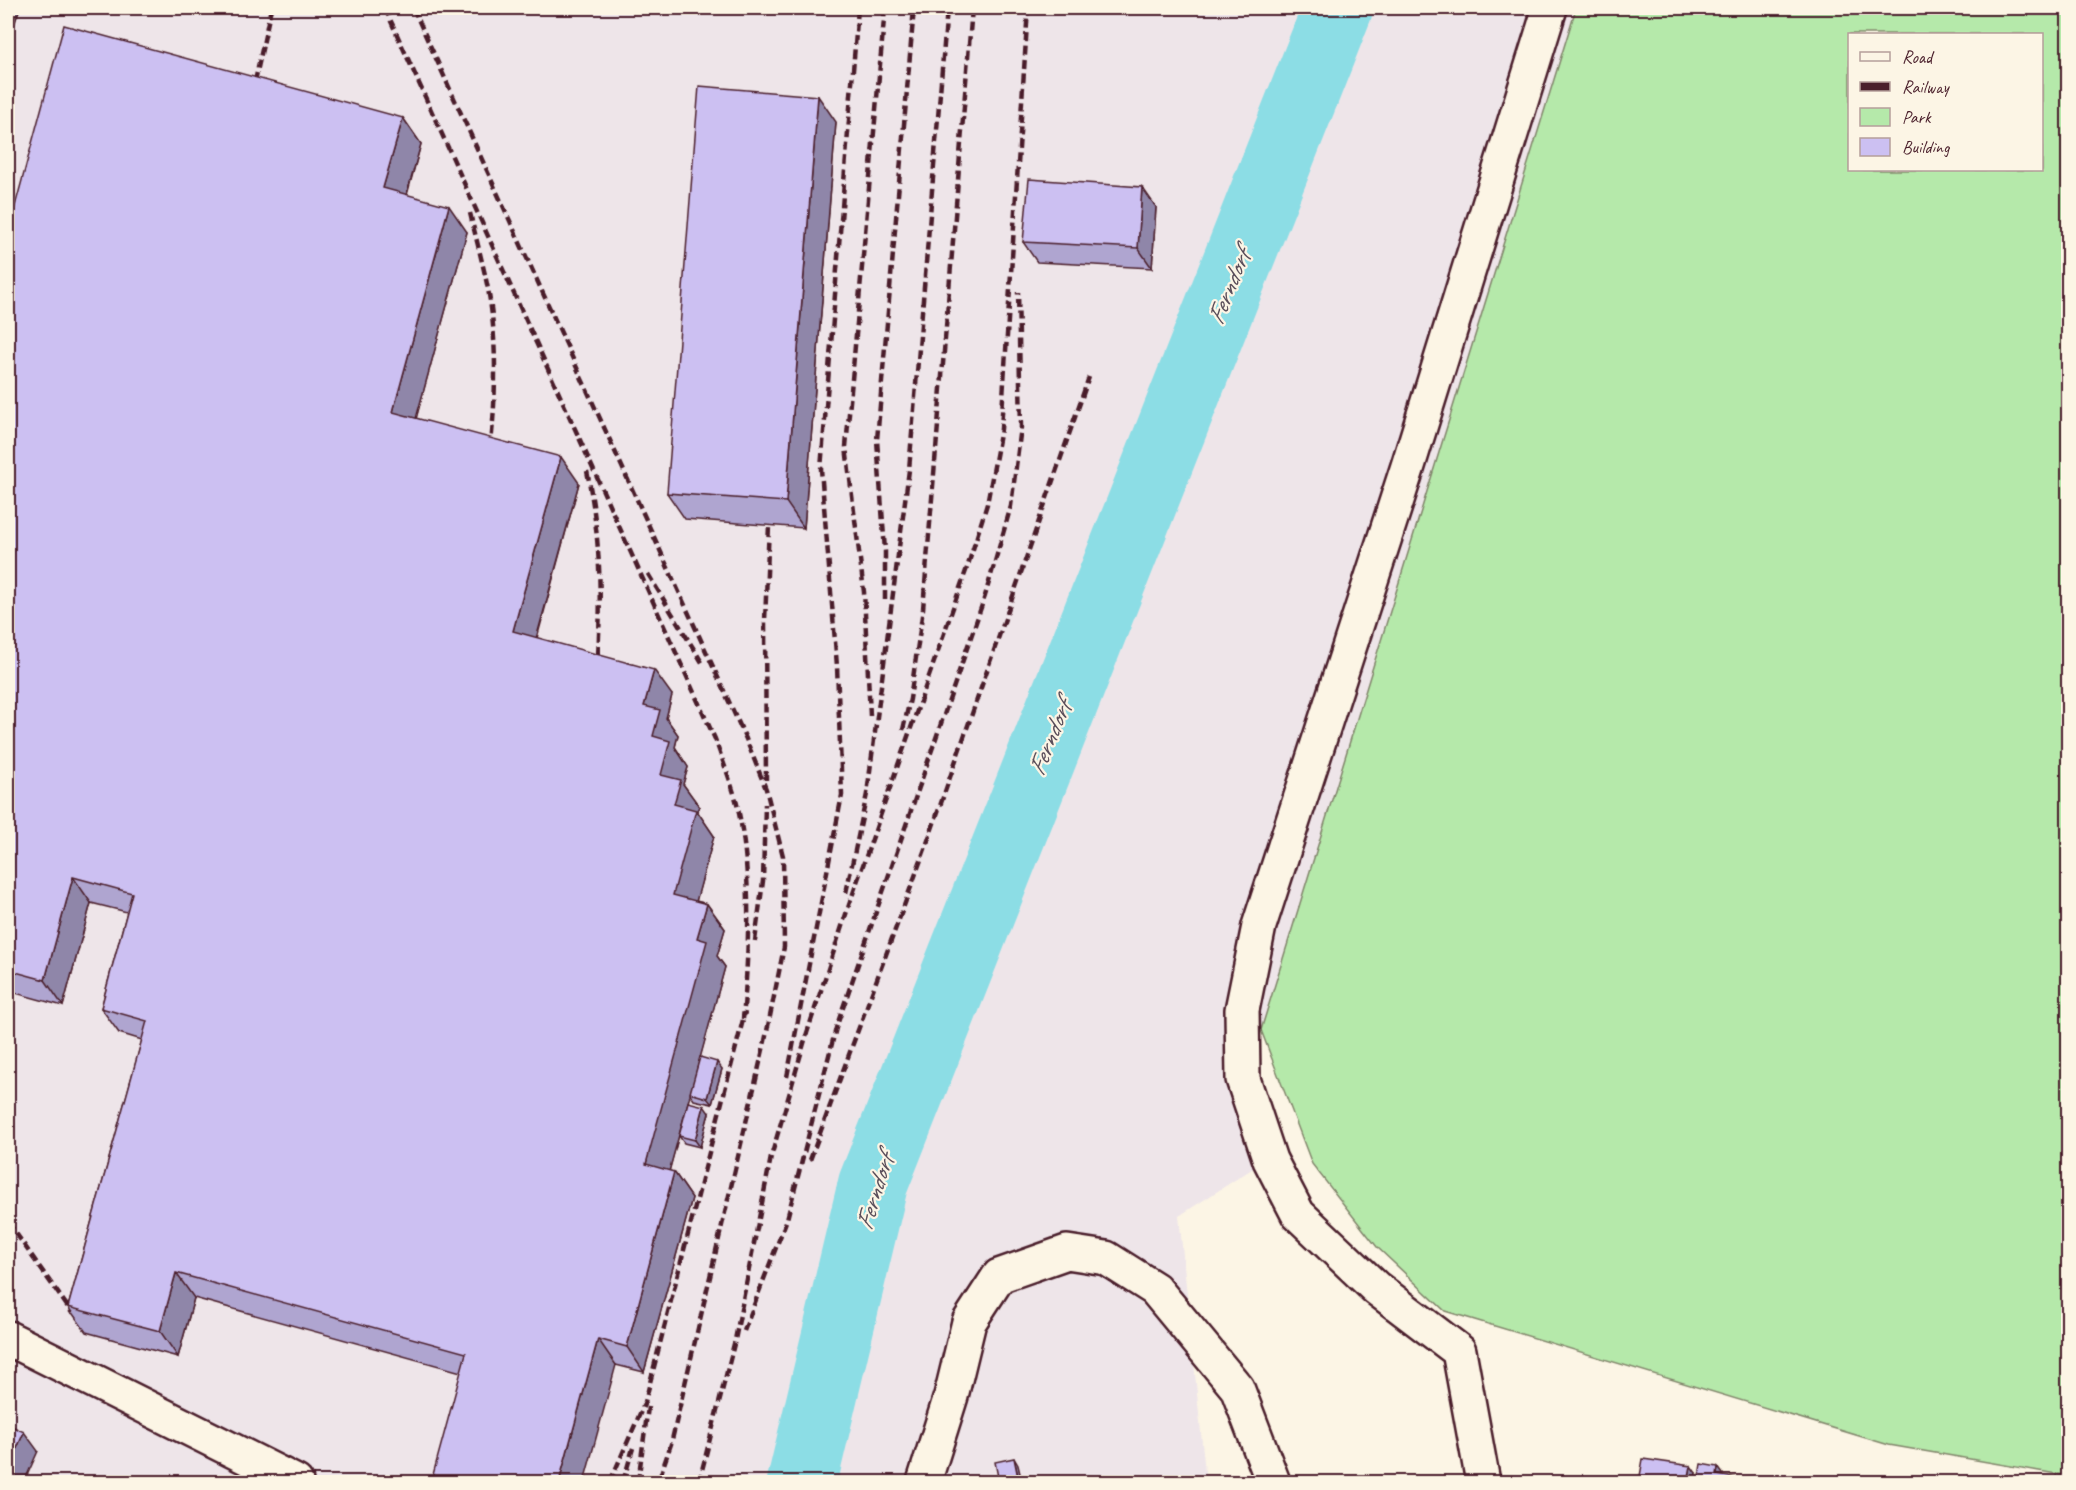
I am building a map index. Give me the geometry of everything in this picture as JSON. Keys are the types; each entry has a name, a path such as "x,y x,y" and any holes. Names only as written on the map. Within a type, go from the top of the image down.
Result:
{"lane":[{"path":"1483,1482 1459,1351 1376,1288 1298,1214 1270,1160 1243,1079 1242,1010 1259,926 1408,466 1550,8"},
{"path":"924,1482 951,1396 969,1322 999,1276 1067,1252 1106,1258 1155,1289 1237,1388 1273,1482"},
{"path":"8,1338 296,1482"}],"shaded area":[{"path":"8,8 1576,8 1261,1030 1255,1167 1179,1216 1206,1482 8,1482"}],"green space":[{"path":"1576,8 2068,8 2068,1476 1889,1445 1445,1311 1377,1247 1312,1164 1261,1030"}],"building":[{"path":"64,25 403,118 383,188 449,206 393,412 561,457 513,631 654,670 644,706 660,710 653,736 670,741 661,775 681,780 674,804 696,810 673,895 707,904 697,938 707,941 646,1164 674,1172 627,1347 598,1339 559,1482 431,1482 466,1353 176,1273 160,1331 68,1307 147,1021 101,1008 132,893 73,877 45,980 8,970 8,232"},
{"path":"699,86 818,96 786,502 667,493"},
{"path":"1029,179 1142,187 1138,248 1023,242"},
{"path":"700,1057 717,1062 707,1098 690,1093"},
{"path":"688,1102 704,1106 695,1140 679,1136"},
{"path":"8,1424 24,1432 8,1469"},
{"path":"1014,1458 1019,1482 999,1482 995,1462"},
{"path":"1643,1459 1691,1466 1688,1482 1640,1476"},
{"path":"1701,1464 1718,1467 1717,1475 1743,1479 1743,1482 1698,1482"}],"waterway":[{"name":"Ferndorf","path":"802,1482 873,1184 1338,8"}],"railway":[{"path":"252,95 271,8"},
{"path":"385,8 715,739 726,769 741,826 747,881 748,937 743,1019"},
{"path":"413,8 746,739 766,789 783,856 784,947 765,1041 671,1444 658,1482"},
{"path":"787,1077 842,795 837,666 821,469 858,8"},
{"path":"870,716 864,592 846,447 885,8"},
{"path":"885,600 885,551 877,440 914,8"},
{"path":"846,893 867,794 909,470 947,8"},
{"path":"903,730 910,699 923,609 972,8"},
{"path":"699,1482 735,1340 771,1157 807,1033 987,504 1001,429 1028,8"},
{"path":"470,213 488,289 495,350 495,392 490,453"},
{"path":"744,1331 787,1219 836,1028 985,596 1011,506 1021,427 1018,292"},
{"path":"810,1160 925,849 1089,377"},
{"path":"587,471 598,546 600,619 597,670"},
{"path":"766,780 765,621 769,525"},
{"path":"648,574 703,664"},
{"path":"755,941 763,881 765,804"},
{"path":"610,1482 645,1402 745,1012"},
{"path":"8,1222 72,1313"},
{"path":"638,1482 648,1407"},
{"path":"623,1482 633,1448"}]}
